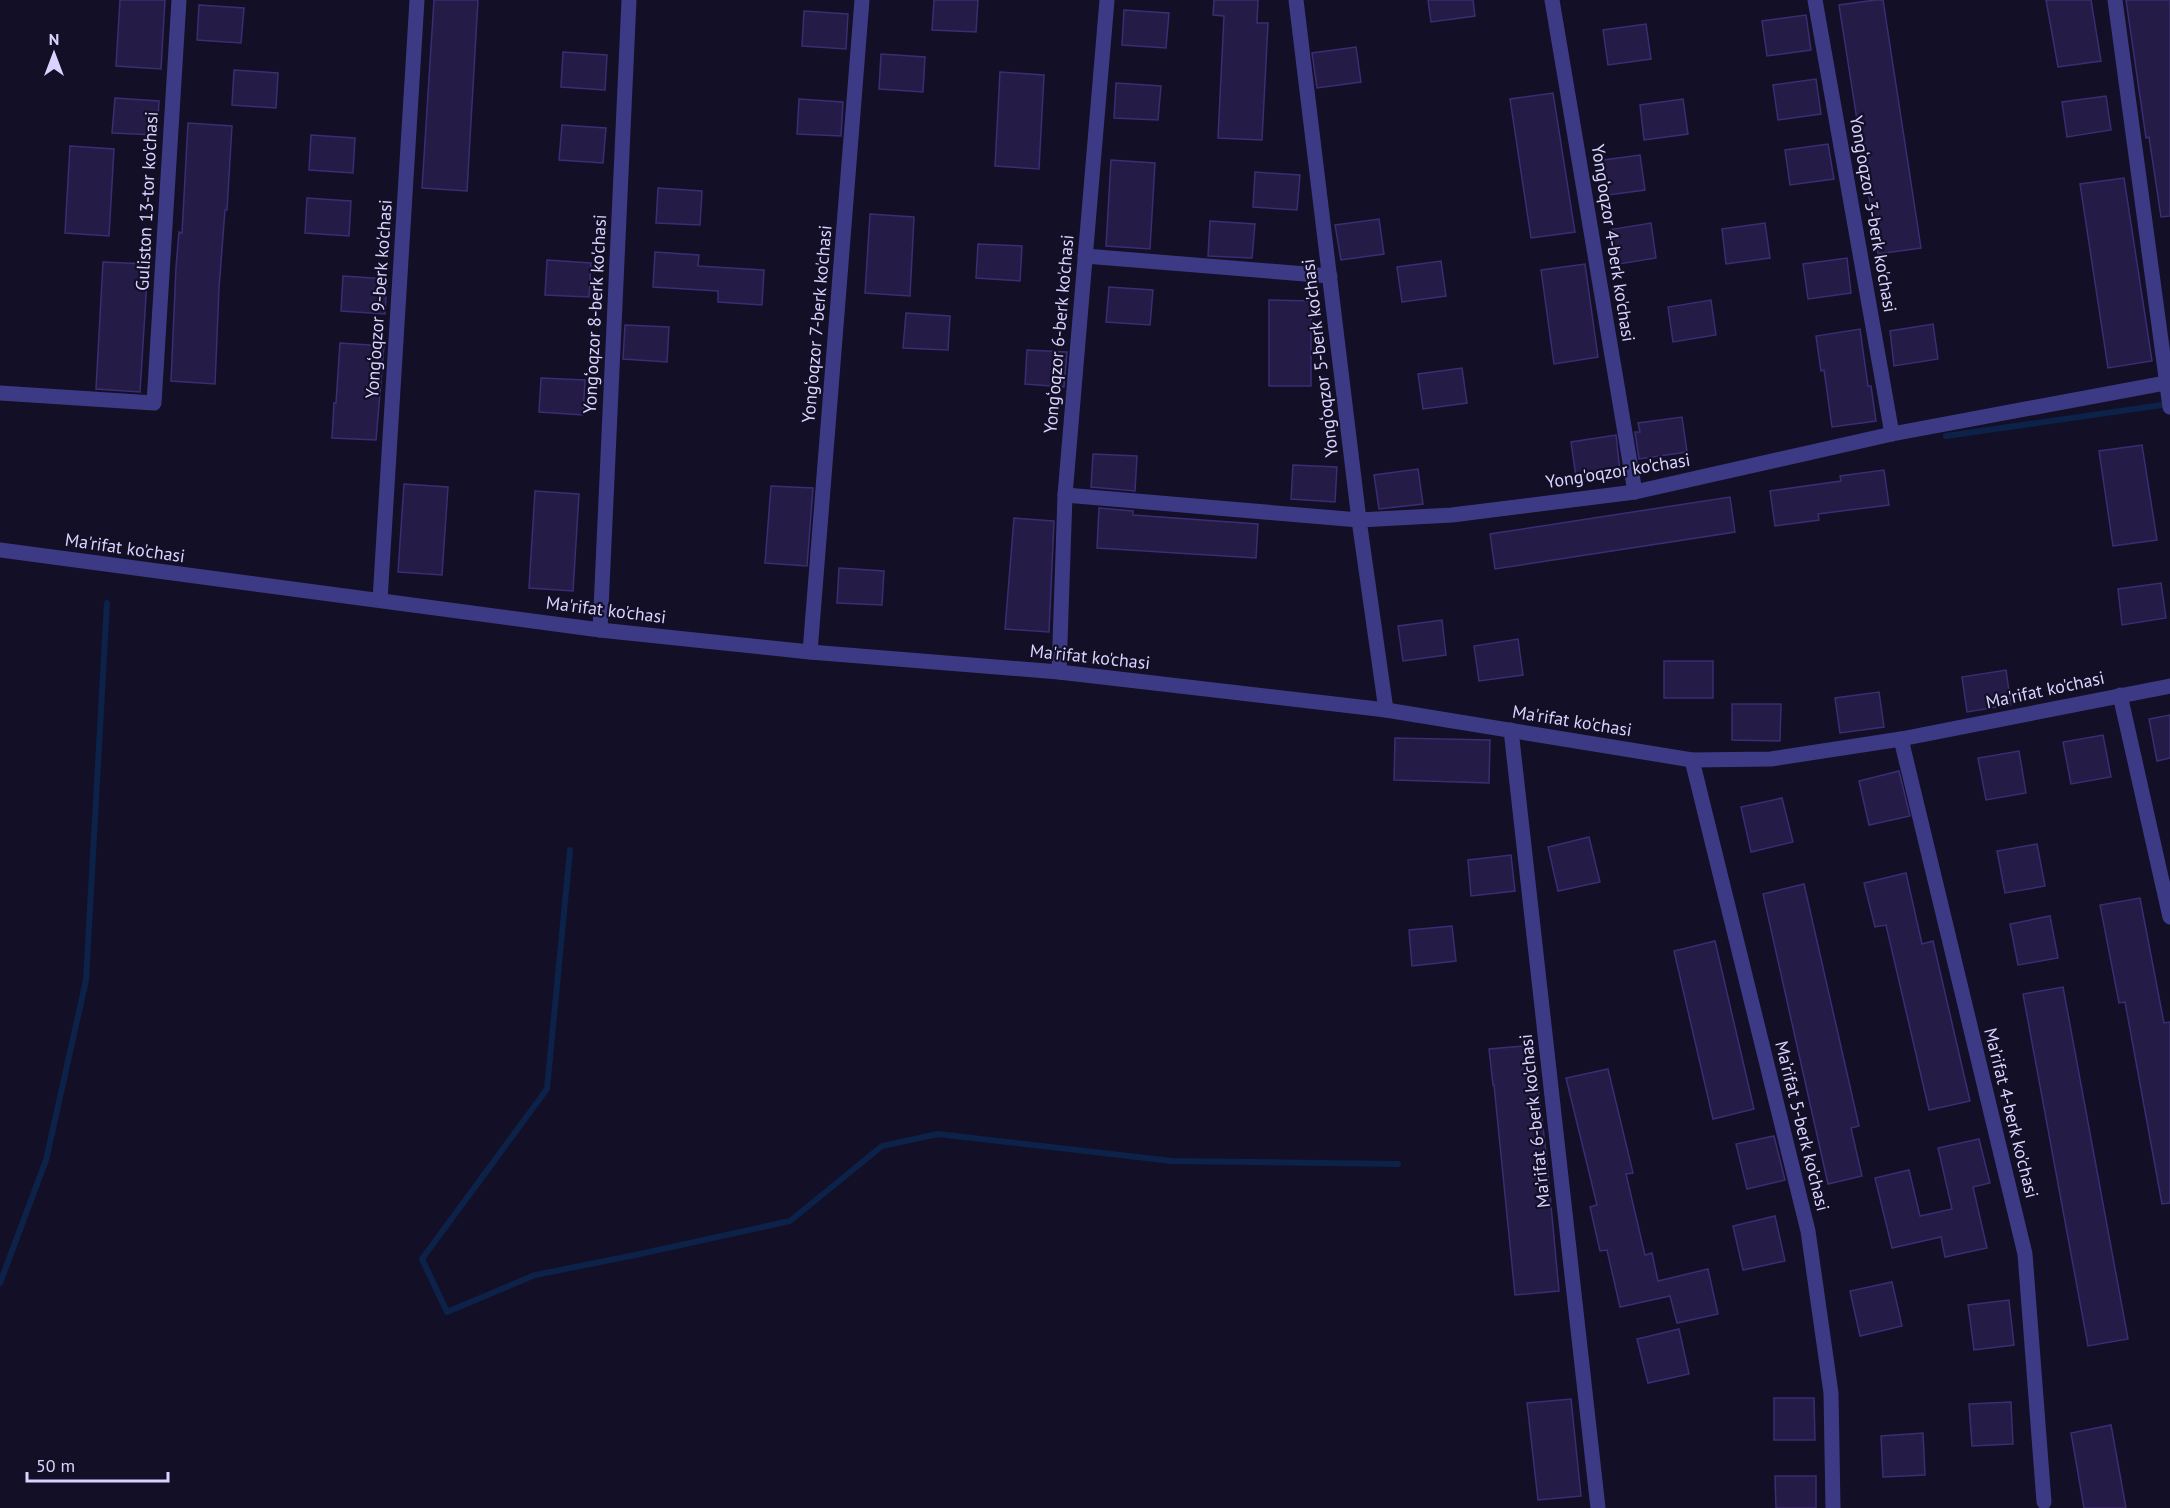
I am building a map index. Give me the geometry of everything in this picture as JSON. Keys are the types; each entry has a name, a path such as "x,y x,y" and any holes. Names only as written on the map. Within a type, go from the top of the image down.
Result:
{"street":[{"name":"Guliston 13-tor ko'chasi","path":"0,393 154,403 179,0"},
{"name":"Yong‘oqzor 9-berk ko'chasi","path":"380,600 417,0"},
{"name":"Yong‘oqzor 8-berk ko'chasi","path":"600,630 629,0"},
{"name":"Yong‘oqzor 7-berk ko'chasi","path":"810,652 862,0"},
{"name":"Yong‘oqzor 6-berk ko'chasi","path":"1059,672 1065,495 1107,0"},
{"name":"Yong‘oqzor 5-berk ko'chasi","path":"1296,0 1359,520 1386,710"},
{"name":"Yong‘oqzor 4-berk ko'chasi","path":"1552,0 1635,492"},
{"name":"Yong‘oqzor 3-berk ko'chasi","path":"1815,0 1892,434"},
{"path":"2115,0 2169,382 2170,407"},
{"path":"1085,256 1329,276"},
{"name":"Yong'oqzor ko'chasi","path":"1065,495 1359,520 1452,515 1635,492 1892,434 2169,382"},
{"name":"Ma'rifat ko'chasi","path":"0,550 600,630 810,652 1059,672 1386,710 1692,760 1771,759 1901,739 2170,686"},
{"path":"2120,695 2170,917"},
{"name":"Ma’rifat 6-berk ko'chasi","path":"1510,730 1598,1508"},
{"name":"Ma’rifat 4-berk ko'chasi","path":"1901,739 2025,1254 2044,1502"},
{"name":"Ma’rifat 5-berk ko'chasi","path":"1692,760 1808,1231 1831,1393 1833,1508"}],"building":[{"path":"120,0 165,0 161,69 116,66"},
{"path":"434,0 478,0 467,191 422,188"},
{"path":"934,0 978,0 976,32 932,30"},
{"path":"1214,0 1258,0 1257,23 1268,23 1262,140 1218,138 1224,16 1213,15"},
{"path":"1428,0 1473,0 1475,16 1431,22"},
{"path":"1883,0 1921,248 1878,254 1839,5"},
{"path":"2046,0 2091,0 2101,61 2058,67"},
{"path":"2126,0 2170,0 2170,216 2161,217 2149,137 2146,138"},
{"path":"199,5 244,8 241,43 197,40"},
{"path":"1124,10 1169,13 1166,48 1122,45"},
{"path":"804,11 848,14 846,49 802,46"},
{"path":"1806,15 1811,50 1767,56 1762,21"},
{"path":"1646,24 1651,59 1608,65 1603,30"},
{"path":"1356,47 1361,82 1317,88 1312,53"},
{"path":"563,52 607,55 605,90 561,87"},
{"path":"881,54 925,57 923,92 879,89"},
{"path":"234,70 278,73 276,108 232,105"},
{"path":"1000,72 1044,75 1039,169 995,166"},
{"path":"1816,79 1821,114 1778,120 1773,85"},
{"path":"1116,83 1161,86 1158,120 1114,118"},
{"path":"1553,93 1575,232 1531,238 1510,99"},
{"path":"2106,96 2111,130 2067,137 2062,102"},
{"path":"115,98 159,101 157,135 112,133"},
{"path":"799,99 843,102 841,136 797,134"},
{"path":"1683,99 1688,134 1644,140 1640,105"},
{"path":"188,123 232,126 219,288 215,384 171,381 176,267 179,232 182,233"},
{"path":"562,125 606,128 603,163 559,160"},
{"path":"311,135 355,138 353,173 309,170"},
{"path":"1828,144 1834,179 1790,185 1785,150"},
{"path":"70,146 114,149 109,236 65,233"},
{"path":"1640,155 1645,190 1601,196 1596,161"},
{"path":"1111,160 1155,163 1150,249 1106,246"},
{"path":"1255,172 1300,175 1297,210 1253,207"},
{"path":"2124,178 2152,361 2108,368 2080,184"},
{"path":"658,188 702,191 700,225 656,223"},
{"path":"307,198 351,201 349,236 305,233"},
{"path":"870,214 914,217 910,296 865,293"},
{"path":"1379,219 1384,254 1341,260 1335,225"},
{"path":"1210,221 1255,224 1252,258 1208,256"},
{"path":"1651,223 1656,258 1613,265 1608,230"},
{"path":"1765,223 1770,258 1726,264 1722,229"},
{"path":"978,244 1022,246 1020,281 976,278"},
{"path":"655,252 699,255 698,266 764,270 762,305 718,302 718,291 653,287"},
{"path":"1847,258 1851,293 1808,299 1803,264"},
{"path":"547,260 591,263 589,297 545,295"},
{"path":"1441,261 1446,296 1402,302 1397,267"},
{"path":"103,262 148,264 140,392 96,389"},
{"path":"1585,264 1598,357 1554,364 1541,270"},
{"path":"343,276 387,279 385,314 341,311"},
{"path":"1109,287 1153,290 1150,325 1106,322"},
{"path":"1269,300 1311,301 1311,386 1269,386"},
{"path":"1711,300 1716,335 1673,342 1668,307"},
{"path":"906,313 950,316 948,350 903,348"},
{"path":"1933,324 1938,359 1894,366 1890,331"},
{"path":"625,325 669,327 667,362 623,359"},
{"path":"1860,329 1868,386 1871,386 1876,421 1832,427 1824,370 1821,371 1816,336"},
{"path":"340,343 384,346 376,440 332,438"},
{"path":"1027,350 1067,352 1064,387 1025,384"},
{"path":"1462,368 1467,403 1423,409 1418,374"},
{"path":"541,378 585,380 583,415 539,412"},
{"path":"1682,417 1687,452 1639,459 1635,432 1640,432 1638,423"},
{"path":"1616,435 1620,471 1576,477 1571,442"},
{"path":"2142,445 2157,540 2113,546 2099,451"},
{"path":"1093,454 1137,456 1135,491 1091,487"},
{"path":"1293,465 1337,467 1335,502 1291,499"},
{"path":"1418,469 1423,504 1379,509 1374,475"},
{"path":"1884,470 1889,505 1818,514 1819,520 1775,526 1770,491 1841,481 1840,476"},
{"path":"404,484 448,487 442,575 398,572"},
{"path":"771,486 813,488 807,566 765,563"},
{"path":"535,491 579,494 573,591 529,588"},
{"path":"1730,497 1735,532 1495,569 1490,534"},
{"path":"1099,508 1133,511 1133,515 1258,524 1256,558 1097,548"},
{"path":"1014,518 1054,521 1049,632 1005,629"},
{"path":"839,568 884,571 882,605 837,603"},
{"path":"2161,583 2166,618 2122,625 2118,589"},
{"path":"1442,620 1446,655 1403,661 1398,626"},
{"path":"1518,639 1523,675 1479,681 1474,646"},
{"path":"1664,661 1713,661 1713,698 1664,698"},
{"path":"2006,670 2011,705 1967,712 1962,677"},
{"path":"1879,692 1884,727 1840,733 1835,698"},
{"path":"1732,704 1781,704 1780,741 1732,740"},
{"path":"2170,715 2170,758 2157,761 2149,719"},
{"path":"2103,735 2111,777 2071,784 2063,742"},
{"path":"1395,738 1490,740 1489,783 1394,780"},
{"path":"2019,751 2026,793 1986,800 1978,758"},
{"path":"1899,771 1910,816 1869,825 1859,781"},
{"path":"1782,798 1793,842 1751,852 1741,807"},
{"path":"1589,837 1600,882 1558,891 1548,847"},
{"path":"2037,844 2045,886 2005,893 1997,851"},
{"path":"1511,855 1515,891 1471,896 1468,860"},
{"path":"1906,873 1922,944 1933,941 1970,1101 1929,1110 1886,925 1875,927 1864,883"},
{"path":"1804,884 1859,1126 1851,1128 1862,1176 1828,1184 1763,894"},
{"path":"2140,898 2164,1023 2170,1022 2170,1203 2162,1204 2125,1002 2119,1003 2100,905"},
{"path":"2050,916 2058,958 2018,965 2010,924"},
{"path":"1452,926 1456,961 1412,966 1409,930"},
{"path":"1715,941 1754,1109 1713,1119 1674,951"},
{"path":"2063,987 2128,1339 2088,1346 2023,994"},
{"path":"1533,1045 1559,1291 1515,1295 1489,1049"},
{"path":"1608,1069 1633,1173 1626,1174 1645,1255 1652,1253 1658,1281 1708,1269 1718,1314 1677,1323 1670,1296 1620,1307 1607,1250 1600,1251 1590,1207 1597,1205 1566,1078"},
{"path":"1774,1136 1785,1180 1747,1189 1736,1144"},
{"path":"1979,1139 1990,1183 1973,1187 1987,1248 1945,1257 1941,1237 1892,1248 1875,1178 1909,1170 1920,1216 1952,1209 1938,1148"},
{"path":"1775,1216 1785,1261 1743,1270 1733,1226"},
{"path":"1892,1282 1902,1326 1860,1336 1850,1291"},
{"path":"2009,1300 2014,1345 1974,1350 1968,1305"},
{"path":"1679,1329 1689,1374 1648,1383 1637,1339"},
{"path":"1774,1398 1814,1398 1815,1440 1774,1440"},
{"path":"1571,1399 1581,1496 1538,1500 1527,1403"},
{"path":"2011,1402 2013,1444 1972,1446 1969,1404"},
{"path":"2111,1425 2126,1508 2084,1508 2071,1433"},
{"path":"1923,1433 1925,1475 1883,1477 1881,1436"},
{"path":"1775,1476 1816,1476 1816,1508 1776,1508"}],"waterway":[{"path":"1946,436 2169,404"},
{"path":"0,1283 46,1160 86,980 107,603"},
{"path":"570,850 547,1089 422,1259 447,1312 535,1275 790,1221 882,1146 938,1134 1172,1161 1398,1164"}]}
